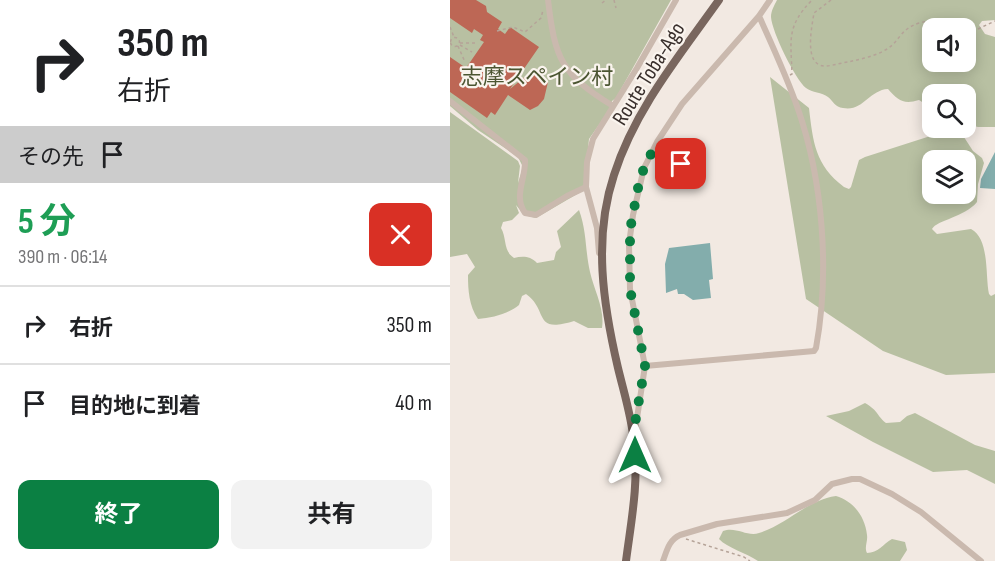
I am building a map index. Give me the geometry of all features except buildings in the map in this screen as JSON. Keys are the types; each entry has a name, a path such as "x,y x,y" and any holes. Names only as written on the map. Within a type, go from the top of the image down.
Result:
{"main road":[{"name":"Route Toba-Ago","path":"626,561 637,469 634,441 608,320 602,277 602,232 606,204 614,174 642,110 719,0"}],"street":[{"path":"548,0 551,30 564,65 586,89 613,106"},
{"path":"602,277 597,228 586,187 586,170 593,139 676,0"},
{"path":"634,441 645,366 630,289 630,230 639,183 653,150 682,104 759,16 770,0"},
{"path":"645,366 814,351 816,348 822,308 823,262 809,148 799,111 759,16"},
{"path":"450,101 525,160 526,170 519,199 525,213 536,215 586,187"},
{"path":"653,150 681,164"},
{"path":"663,561 667,547 675,537 717,524 787,513 814,500 832,484 852,479 870,483 921,512 981,561"}],"path":[{"path":"602,3 606,0"},
{"path":"614,0 616,9"},
{"path":"786,78 792,74 791,30 796,17 812,0"},
{"path":"831,0 814,13 811,53 820,65 861,59 884,51 908,28 922,23"},
{"path":"497,31 513,27 525,32 541,18 543,11"},
{"path":"976,29 995,21"},
{"path":"450,27 452,46 476,43"},
{"path":"451,40 459,39 465,62"},
{"path":"459,44 472,52"},
{"path":"680,535 690,541 729,552 750,561"}],"green space":[{"name":"志摩スペイン村","path":"450,0 671,0 616,98 612,101 610,109 589,139 584,187 579,193 536,218 524,215 516,205 519,213 512,220 503,222 501,228 508,252 514,258 526,257 537,263 554,260 556,252 561,247 557,231 579,210 590,272 601,307 602,328 588,328 574,321 552,325 546,322 533,300 526,294 522,296 519,305 505,313 478,319 475,314 470,298 468,275 475,267 467,254 450,257 450,112 518,161 520,166 518,183 523,167 518,157 478,130 450,106"},
{"path":"777,0 995,0 995,20 982,21 979,25 985,34 995,37 995,127 976,126 976,84 922,84 922,102 901,100 888,89 881,90 856,107 838,106 826,95 808,90 801,83 790,66 775,33 771,17"},
{"path":"770,77 809,108 814,142 821,161 834,179 849,189 859,160 924,138 965,138 972,150 922,150 922,204 975,204 932,229 937,234 971,229 981,241 986,258 989,294 991,296 995,294 995,373 946,375 883,351 806,299"},
{"path":"976,153 984,163 978,184 977,202"},
{"path":"865,403 886,423 900,422 915,413 975,445 995,451 995,484 967,470 933,472 826,416 849,411"},
{"path":"836,496 853,506 861,516 866,528 867,553 877,550 892,539 905,542 907,550 900,561 758,561 719,539 723,531 728,530 750,534 759,533 816,502"}],"water":[{"path":"995,152 995,189 980,188 981,179"},
{"path":"710,243 713,279 709,280 711,298 693,300 684,294 678,294 677,289 666,293 665,264 669,248"}],"route":[{"path":"635,455 636,417 645,366 630,289 630,230 639,183 653,150 681,164"}]}
